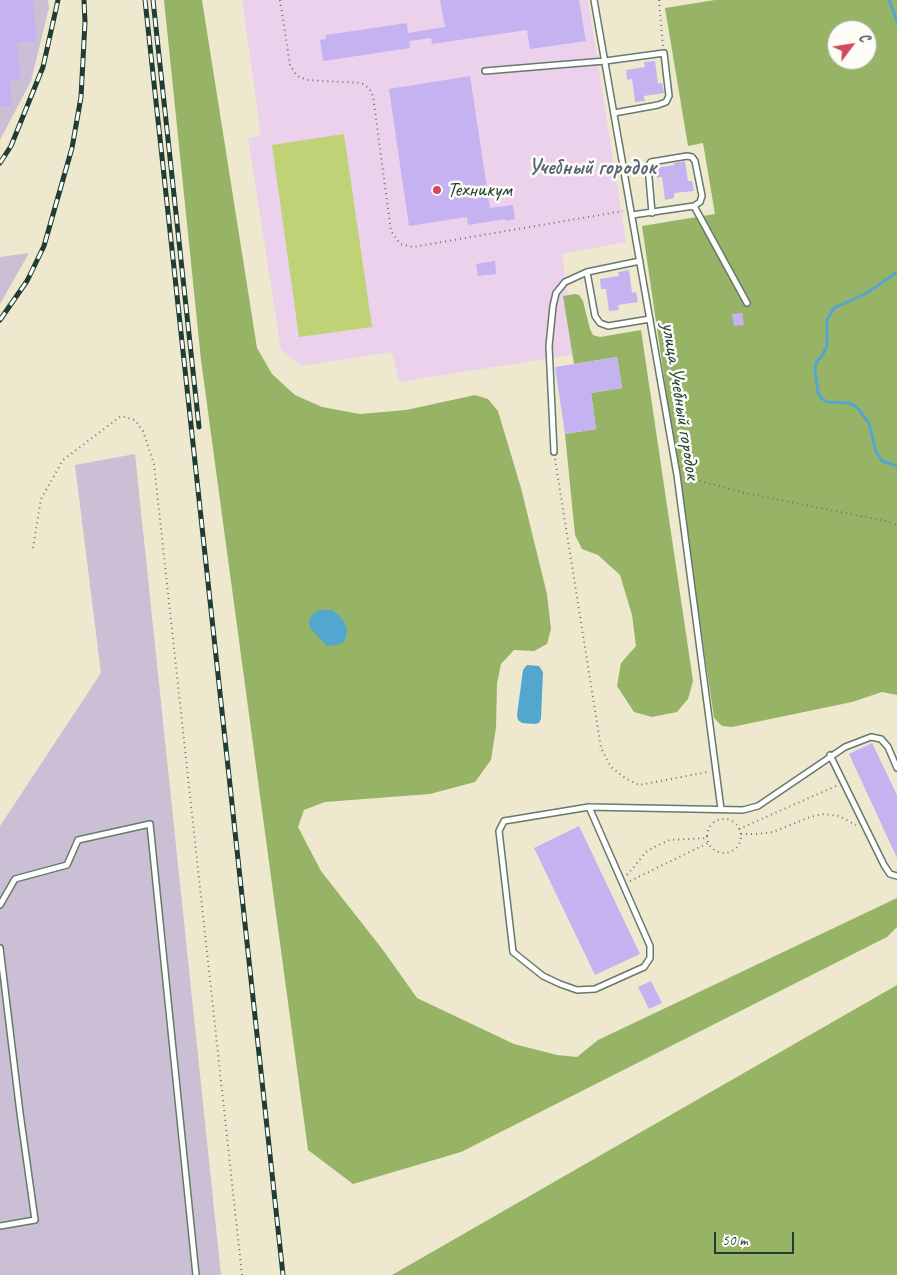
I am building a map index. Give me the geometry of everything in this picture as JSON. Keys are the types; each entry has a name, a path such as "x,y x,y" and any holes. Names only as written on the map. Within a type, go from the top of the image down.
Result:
{"lane":[{"name":"улица Учебный городок","path":"594,0 677,475 721,809"},
{"path":"485,70 605,61 664,53 669,96 666,102 658,106 614,113"},
{"path":"631,212 652,212 694,206 700,202 702,196 695,162 692,157 686,156 651,162 648,166 652,212"},
{"path":"694,206 748,303"},
{"path":"554,452 549,346 556,293 565,282 587,272 640,261"},
{"path":"587,272 595,316 600,323 608,326 650,319"},
{"path":"589,807 650,946 650,958 644,967 595,989 577,990 543,976 513,952 499,830 504,822 589,807 743,810 758,806 830,755 871,737 881,740 888,747 897,768"},
{"path":"830,755 890,874 897,876"},
{"path":"0,905 15,879 67,865 78,840 150,824 196,1275"},
{"path":"0,948 35,1220 0,1226"}],"path":[{"path":"280,0 290,65 297,76 308,80 361,83 369,88 373,96 391,232 400,244 413,247 631,212"},
{"path":"659,0 664,53"},
{"path":"33,548 41,499 63,460 121,416 134,420 143,431 154,464 242,1275"},
{"path":"554,452 602,748 611,766 625,778 639,785 715,770"},
{"path":"677,475 745,492 886,521 897,525"},
{"path":"739,828 843,783"},
{"path":"741,834 773,832 810,817 824,814 839,816 867,830"},
{"path":"719,820 733,822 739,828 741,834 739,844 731,852 726,853 715,851 708,843 707,838 711,825 719,820"},
{"path":"623,884 635,864 646,852 656,846 670,840 707,838"},
{"path":"623,884 708,843"}],"shaded area":[{"path":"0,0 48,0 49,8 31,81 0,140"},
{"name":"Техникум","path":"242,0 588,0 626,242 562,254 576,354 399,382 392,352 301,366 281,350 248,138 261,135"},
{"path":"29,253 0,304 0,257"},
{"path":"135,454 221,1275 0,1275 0,826 101,673 75,465"}],"green space":[{"path":"164,0 202,0 257,348 272,374 295,395 322,407 360,414 406,410 475,395 488,399 498,411 521,488 547,594 551,629 547,644 534,651 514,650 501,664 497,684 496,728 491,760 475,782 430,794 325,802 304,810 298,827 321,871 383,950 417,998 514,1044 557,1055 577,1057 598,1040 897,898 897,927 887,937 461,1152 353,1184 308,1150 201,360"},
{"path":"715,0 897,0 897,695 882,692 852,702 732,727 722,726 714,718 642,226 715,214 703,143 688,146 665,8"},
{"path":"344,134 372,327 299,337 272,145"},
{"path":"579,295 583,301 593,335 600,337 641,330 693,681 688,699 677,712 652,717 634,712 617,686 621,663 636,646 632,615 620,575 598,555 582,549 575,535 565,434 596,429 591,393 622,388 617,357 574,364 563,296"},
{"path":"897,985 897,1275 392,1275"}],"water":[{"path":"320,610 332,610 339,615 345,623 347,631 345,641 337,645 327,646 310,628 309,620 313,614"},
{"path":"527,665 539,666 543,672 541,719 539,723 535,724 522,723 518,720 517,715 523,670"}],"building":[{"path":"0,0 33,0 37,41 17,43 21,80 10,81 12,105 0,107"},
{"path":"440,0 579,0 586,41 530,49 527,30 432,44 431,38 409,41 410,48 323,61 320,40 326,39 326,35 407,23 408,33 445,27"},
{"path":"655,61 658,84 662,83 664,93 644,96 645,101 635,102 632,79 627,80 626,70 645,67 644,62"},
{"path":"470,76 490,208 513,205 515,219 468,225 467,217 409,226 389,89"},
{"path":"685,161 688,181 692,181 694,191 674,193 674,198 665,200 662,177 657,178 656,168"},
{"path":"495,261 496,274 478,276 476,264"},
{"path":"629,270 632,293 636,292 638,302 618,305 619,310 609,311 606,289 601,289 600,279 619,276 618,272"},
{"path":"742,313 744,325 734,326 732,314"},
{"path":"617,357 622,388 591,393 596,429 565,434 555,367"},
{"path":"872,743 897,795 897,858 849,754"},
{"path":"579,826 640,954 595,975 534,848"},
{"path":"651,981 662,1003 649,1009 638,987"}],"waterway":[{"path":"889,0 897,21"},
{"path":"897,272 867,293 834,308 827,320 827,346 816,363 815,370 818,392 821,398 827,402 848,403 856,406 869,423 876,452 882,461 897,466"}],"railway":[{"path":"0,163 11,146 43,67 58,0"},
{"path":"0,320 27,281 44,246 72,148 81,97 85,22 84,0"},
{"path":"145,0 283,1275"},
{"path":"153,0 199,427"}],"place":[{"name":"Техникум","path":"437,190"}],"district":[{"name":"Учебный городок","path":"592,168"}]}
